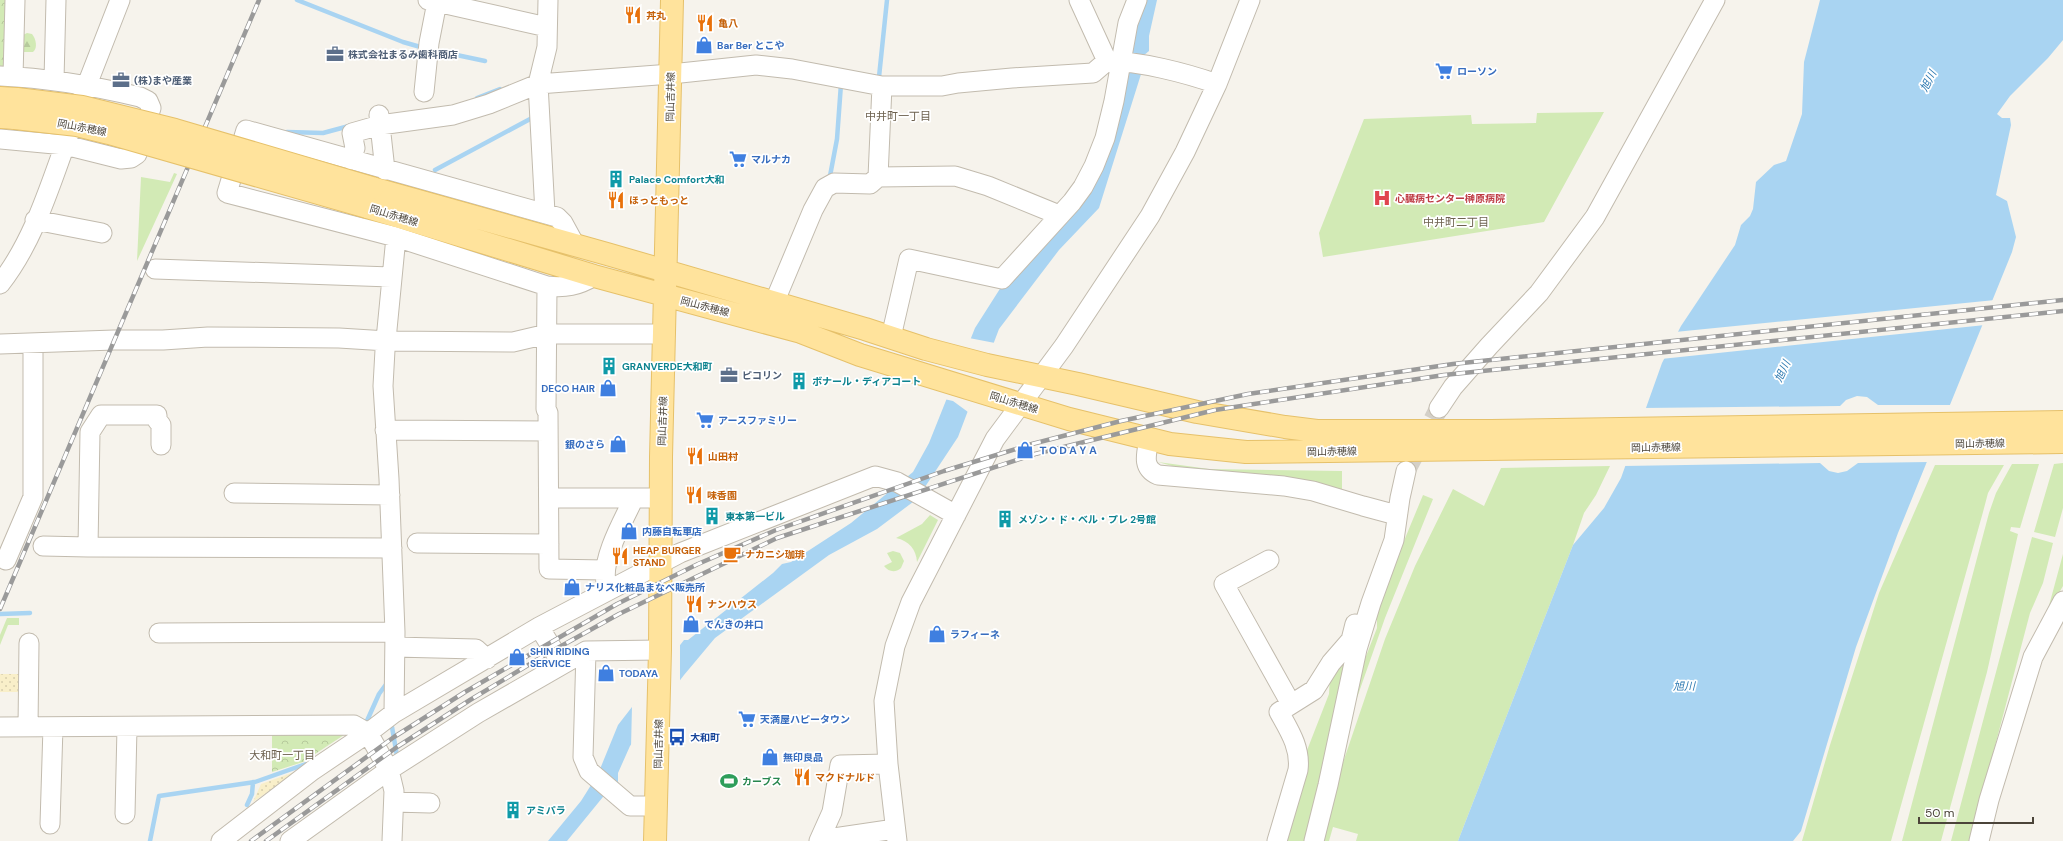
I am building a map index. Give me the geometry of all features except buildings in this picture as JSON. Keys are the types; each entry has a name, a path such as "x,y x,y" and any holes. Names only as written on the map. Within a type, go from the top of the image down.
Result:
{"main road":[{"name":"岡山吉井線","path":"655,841 672,0"},
{"name":"岡山赤穂線","path":"8,108 82,107 167,128 594,276 801,332 860,355 1022,405 1149,440 1192,448 1246,452 1486,440 2063,422"},
{"name":"岡山赤穂線","path":"370,198 575,245 891,337 926,349 988,365 1043,376 1197,412 1284,427 1486,440 2063,442"}],"street":[{"path":"0,139 65,145 121,159 131,158 137,154 150,108 148,101 140,97 87,85 54,80 6,76 15,0"},
{"path":"54,80 56,0"},
{"path":"0,284 14,266 35,220 120,0"},
{"path":"545,213 538,84 547,47 548,0"},
{"path":"1079,0 1124,62"},
{"path":"891,337 909,259 1002,279 1079,192 1094,166 1105,138 1124,62 1128,23 1138,0"},
{"path":"827,841 834,838 896,835 888,764 884,701 895,646 911,602 995,439 1043,376 1150,216 1185,152 1216,84 1250,0"},
{"path":"1439,408 1453,387 1539,293 1594,217 1715,0"},
{"path":"424,92 433,1 547,27"},
{"path":"352,160 356,148 352,133 380,120 453,115 489,104 538,84 765,65 882,86 942,86 1012,78 1093,73 1124,62 1198,77 1216,84"},
{"path":"878,177 882,86"},
{"path":"380,120 385,170"},
{"path":"575,245 558,217 246,130 227,193 396,237 547,286 562,288 582,284 594,276"},
{"path":"774,303 812,210 825,188 834,183 870,184 878,177 955,176 988,186 1059,215"},
{"path":"35,220 102,233"},
{"path":"394,713 399,643 392,548 389,430 383,386 391,277 396,237"},
{"path":"155,269 391,277"},
{"path":"547,286 546,409 548,413 549,569 605,570"},
{"path":"0,344 163,340 208,337 513,342 547,334 665,334"},
{"path":"6,560 33,497 33,343"},
{"path":"88,547 90,432 101,415 157,415 161,425 161,445"},
{"path":"389,430 548,431"},
{"path":"1149,440 1146,464 1150,471 1158,475 1284,486 1313,491 1363,506 1398,513"},
{"path":"1314,841 1330,778 1358,649 1372,598 1394,540 1406,471"},
{"path":"221,841 362,730 487,659 539,627 680,553 875,476 897,482 956,515"},
{"path":"234,493 390,495"},
{"path":"549,498 661,498"},
{"path":"611,590 606,581 605,570 617,534 634,498"},
{"path":"417,543 549,544"},
{"path":"42,546 392,548"},
{"path":"1269,560 1224,584 1291,704"},
{"path":"1277,841 1300,759 1297,747 1280,712 1314,690 1331,663 1351,640 1362,597 1372,598"},
{"path":"1979,841 1989,800 2033,657 2063,601"},
{"path":"539,627 562,664"},
{"path":"158,633 399,643 476,649 487,659"},
{"path":"28,727 29,643"},
{"path":"290,841 389,770 478,713 586,651 660,650"},
{"path":"586,651 584,757 589,771 630,806 656,806"},
{"path":"0,727 127,728 354,725 362,730 389,770 398,802 392,841"},
{"path":"50,824 53,727"},
{"path":"125,814 127,728"},
{"path":"819,841 832,812 840,765 888,764"},
{"path":"398,802 430,803"}],"green space":[{"path":"0,0 11,0 5,66 0,66"},
{"path":"27,33 32,34 36,43 36,48 33,52 21,52 23,35"},
{"path":"1604,112 1544,222 1323,257 1319,233 1364,119 1471,115 1472,124 1536,123 1537,113"},
{"path":"174,173 177,174 137,261 141,177 170,182"},
{"path":"1158,462 1209,469 1342,471 1342,490 1193,472"},
{"path":"2063,463 2063,508 2055,537 2034,532 2054,464"},
{"path":"2012,464 2039,464 2020,528 2011,527 2010,531 2018,534 1987,672 1941,841 1902,841 1989,513 1996,493"},
{"path":"1935,465 2004,465 1988,493 1891,841 1802,841 1830,745 1879,593"},
{"path":"1610,466 1596,495 1584,513 1573,545 1458,841 1356,841 1358,834 1333,827 1329,841 1320,841 1335,786 1385,639 1415,566 1453,489 1484,506 1501,468"},
{"path":"1423,495 1433,499 1385,618 1352,712 1360,681 1361,669 1377,628 1377,606"},
{"path":"930,515 938,520 917,562 915,553 911,546 905,541 896,538 922,524"},
{"path":"2032,537 2053,543 2043,583 2030,613 1970,841 1951,841"},
{"path":"893,551 900,553 904,561 899,570 890,571 884,566 892,562 887,553"},
{"path":"2063,554 2063,586 2047,613"},
{"path":"7,618 19,618 19,625 8,625 0,645 0,635"},
{"path":"1352,644 1308,841 1279,841 1304,758 1329,694 1330,674"},
{"path":"272,731 347,733 303,762 272,772"}],"sand":[{"path":"0,674 20,674 20,692 0,692"},
{"path":"300,770 253,802 261,784"}],"water":[{"path":"1143,0 1157,0 1149,36 1149,51 1143,56 1142,71 1099,208 1059,250 999,329 958,437 917,499 877,529 829,555 715,638 684,675 630,746 618,773 618,782 622,789 607,792 567,841 548,841 581,801 598,774 618,725 684,640 688,640 773,573 782,564 791,562 851,523 913,472 929,443 975,328 1003,284 1075,205"},
{"name":"旭川","path":"1820,0 2063,0 2063,40 2048,58 2010,96 1997,114 2002,118 2010,118 2011,125 1996,195 2007,201 2016,237 2012,252 1898,533 1856,647 1801,831 1793,841 1458,841 1573,545 1604,508 1621,478 1662,363 1681,326 1735,245 1741,225 1750,216 1753,209 1756,182 1774,165 1786,161 1802,114 1804,62"}],"pier":[{"path":"1995,300 1985,325 1661,359 1675,332"},
{"path":"969,338 995,343 968,412 953,401 944,399"},
{"path":"1857,396 1867,397 1878,405 1952,405 1929,462 1858,463 1847,471 1838,473 1829,471 1820,463 1623,466 1643,408 1840,406 1846,400"},
{"path":"680,643 680,683 631,748 632,706"}],"waterway":[{"path":"297,0 403,42 424,48"},
{"path":"875,80 879,77 887,0"},
{"path":"433,50 485,61"},
{"path":"830,176 837,139 841,84"},
{"path":"477,98 500,89"},
{"path":"435,170 532,118 532,114"},
{"path":"287,132 323,133 349,126"},
{"path":"0,614 30,613"},
{"path":"363,725 366,723 379,694 387,683"},
{"path":"392,727 397,756"},
{"path":"150,841 159,796 255,782 306,764"},
{"path":"247,805 252,794 253,782"}],"tunnel":[{"path":"1406,471 1439,408"}],"railway":[{"path":"0,609 259,0"},
{"path":"251,841 394,737 465,692 617,604 698,564 776,530 944,471 1032,444 1121,421 1248,394 1453,364 2063,300"},
{"path":"266,841 397,747 470,700 545,655 619,614 777,538 1035,454 1215,410 1444,375 2063,311"}],"place":[{"name":"丼丸","path":"633,15"},
{"name":"亀八","path":"705,23"},
{"name":"Bar Ber とこや","path":"704,45"},
{"name":"株式会社まるみ歯科商店","path":"335,54"},
{"name":"ローソン","path":"1444,71"},
{"name":"(株)まや産業","path":"121,80"},
{"name":"マルナカ","path":"738,159"},
{"name":"Palace Comfort大和","path":"616,179"},
{"name":"心臓病センター榊原病院","path":"1382,198"},
{"name":"ほっともっと","path":"616,200"},
{"name":"GRANVERDE大和町","path":"609,366"},
{"name":"ピコリン","path":"729,375"},
{"name":"ボナール・ディアコート","path":"799,381"},
{"name":"DECO HAIR","path":"608,388"},
{"name":"アースファミリー","path":"705,420"},
{"name":"銀のさら","path":"618,444"},
{"name":"ＴＯＤＡＹＡ","path":"1025,450"},
{"name":"山田村","path":"695,456"},
{"name":"味香園","path":"694,495"},
{"name":"東本第一ビル","path":"712,516"},
{"name":"メゾン・ド・ベル・プレ 2号館","path":"1005,519"},
{"name":"内藤自転車店","path":"629,531"},
{"name":"ナカニシ珈琲","path":"732,554"},
{"name":"HEAP BURGER STAND","path":"620,556"},
{"name":"ナリス化粧品まなべ販売所","path":"572,587"},
{"name":"ナンハウス","path":"694,604"},
{"name":"でんきの井口","path":"691,624"},
{"name":"ラフィーネ","path":"937,634"},
{"name":"SHIN RIDING SERVICE","path":"517,657"},
{"name":"TODAYA","path":"606,673"},
{"name":"天満屋ハピータウン","path":"747,719"},
{"name":"大和町","path":"677,737"},
{"name":"無印良品","path":"770,757"},
{"name":"マクドナルド","path":"802,777"},
{"name":"カーブス","path":"729,781"},
{"name":"アミパラ","path":"513,810"}],"district":[{"name":"中井町一丁目","path":"898,116"},
{"name":"中井町二丁目","path":"1456,222"},
{"name":"大和町一丁目","path":"282,755"}]}
